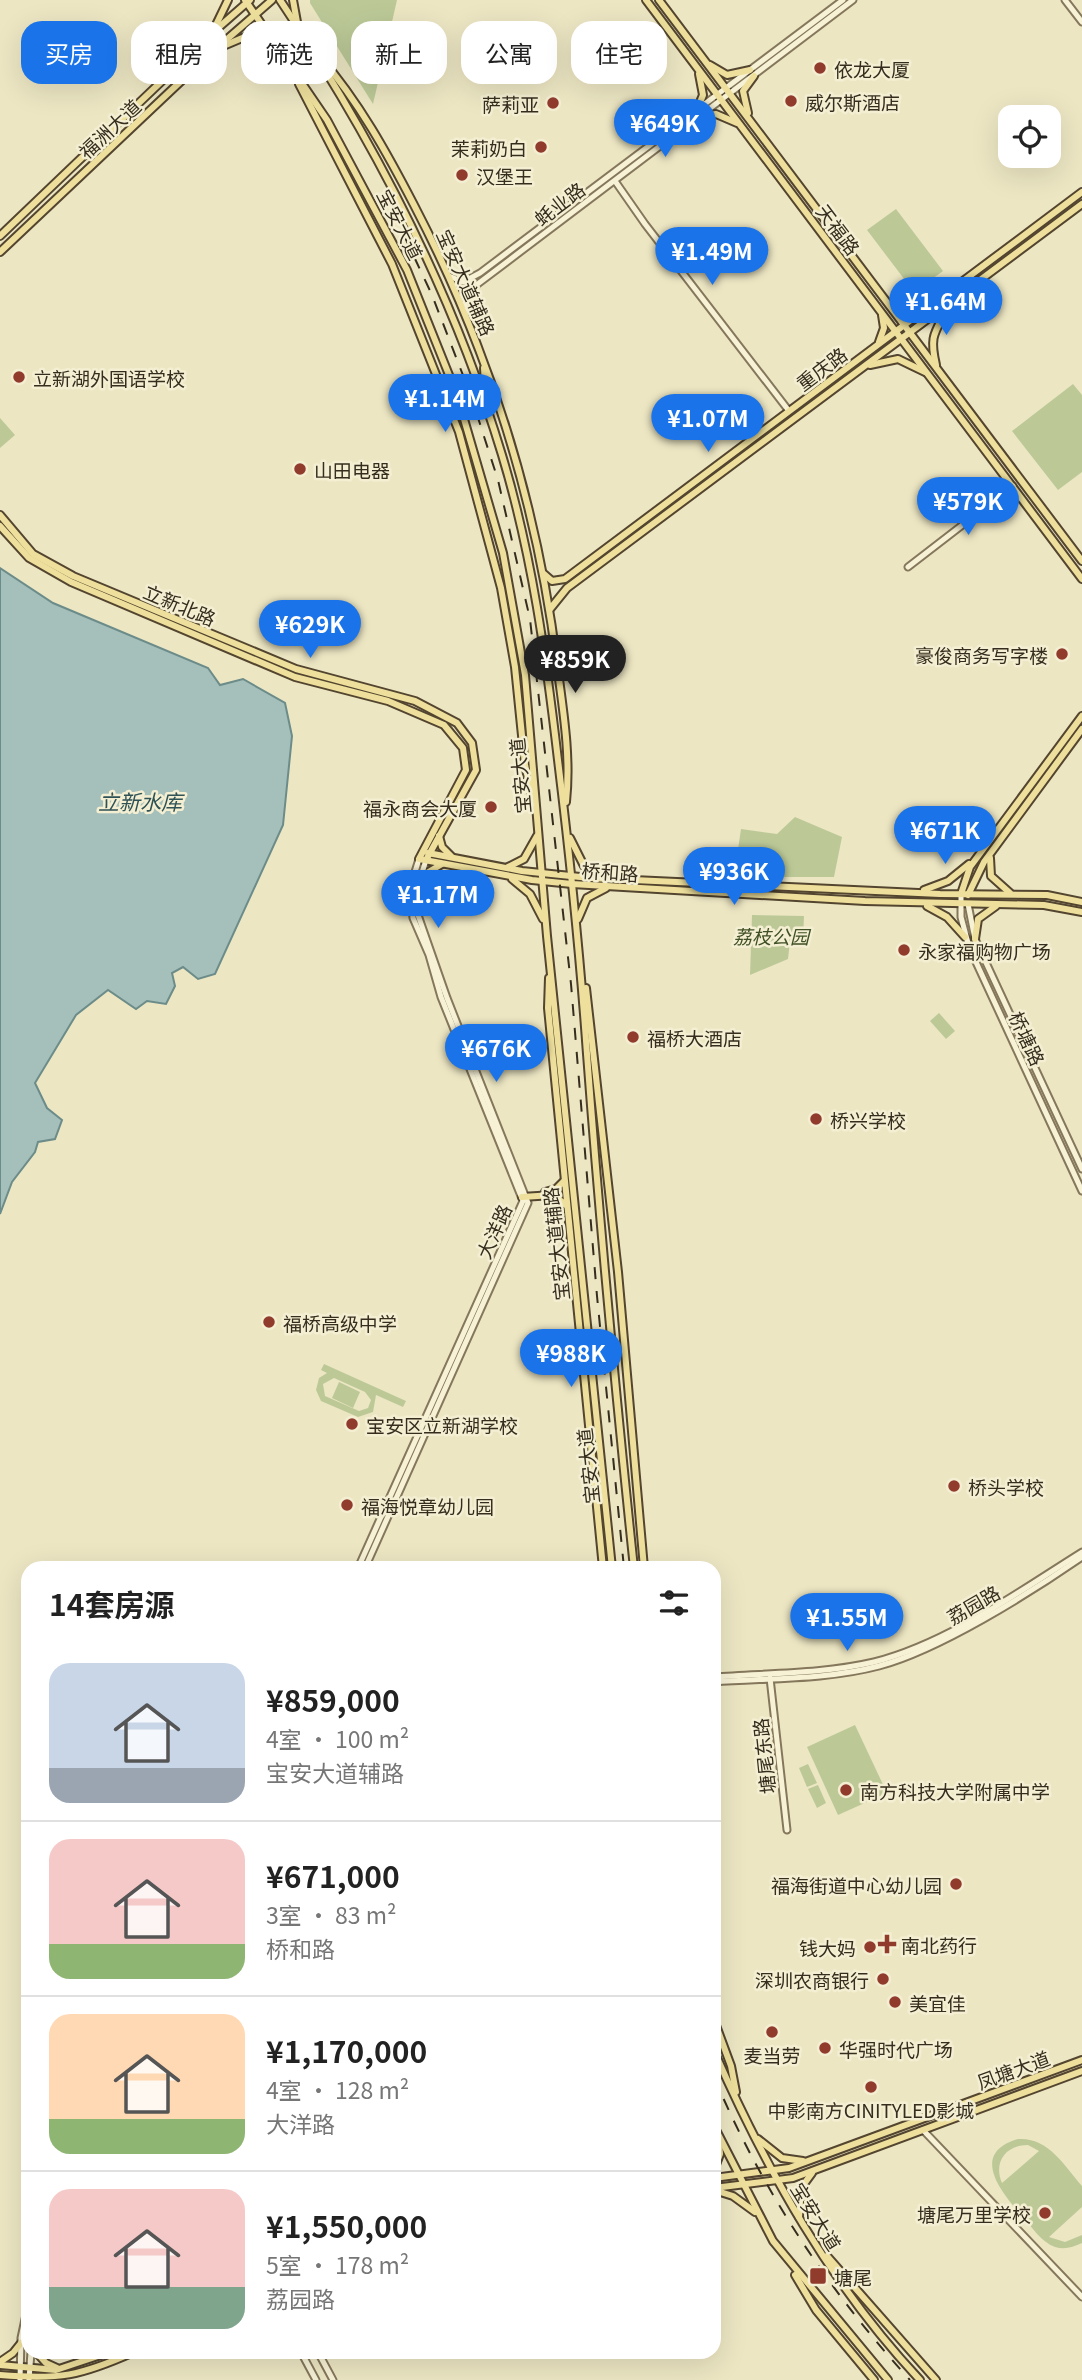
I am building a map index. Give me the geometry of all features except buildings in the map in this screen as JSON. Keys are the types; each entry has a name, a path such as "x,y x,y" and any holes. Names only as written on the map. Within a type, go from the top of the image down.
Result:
{"main road":[{"path":"218,21 228,0"},
{"name":"福洲大道","path":"227,39 272,0"},
{"name":"宝安大道","path":"280,0 294,21"},
{"path":"293,0 299,21"},
{"name":"天福路","path":"646,0 1082,579"},
{"name":"天福路","path":"659,0 1082,561"},
{"name":"福洲大道","path":"225,21 247,1"},
{"name":"宝安大道","path":"247,1 259,21"},
{"path":"702,58 727,75 752,73"},
{"path":"694,62 703,84 698,114 723,115 748,134"},
{"path":"752,73 743,97 755,128"},
{"name":"宝安大道辅路","path":"337,78 373,130 449,276 483,360 514,453 550,609 569,767 565,818"},
{"name":"福洲大道","path":"0,236 158,84"},
{"name":"福洲大道","path":"0,252 178,84"},
{"path":"300,84 392,264 459,432 503,599 517,677 525,765 538,818"},
{"name":"宝安大道","path":"302,84 327,120 384,223 457,395 493,514 514,600 525,675 547,936 611,1561"},
{"name":"宝安大道","path":"332,84 370,149 421,247 487,408 515,503 540,620 583,969 604,1275 633,1561"},
{"name":"重庆路","path":"544,574 552,581 561,581 1082,192"},
{"name":"重庆路","path":"550,609 563,592 599,564 1082,204"},
{"path":"887,303 906,312 925,310"},
{"path":"937,370 930,343 934,330 950,304"},
{"path":"870,350 883,333 880,310"},
{"path":"862,369 884,359 898,359 928,373"},
{"path":"483,360 487,408"},
{"name":"立新北路","path":"0,515 33,554 73,576 296,669 393,694 450,718 462,728 472,743 476,767 472,781 424,856"},
{"name":"立新北路","path":"0,526 29,558 71,582 295,677 387,701 444,725 463,748 466,770 424,856"},
{"path":"594,557 599,564"},
{"path":"965,894 965,877 978,856 1082,716"},
{"path":"965,894 992,852 1082,729"},
{"path":"566,828 587,870 610,883"},
{"path":"539,831 528,855 505,871 533,898 541,913 547,936"},
{"path":"439,836 442,847 452,857"},
{"path":"992,852 988,866 990,876 1012,894"},
{"name":"桥和路","path":"424,856 452,857 505,871"},
{"name":"桥和路","path":"424,856 445,864 572,880 894,902 1032,905 1082,912"},
{"path":"921,891 948,881 978,856"},
{"path":"420,877 432,867 445,864"},
{"path":"577,925 587,898 610,883"},
{"name":"桥和路","path":"610,883 1032,894 1082,902"},
{"path":"894,902 895,891"},
{"name":"桥塘路","path":"964,904 965,894"},
{"path":"1032,894 1032,905"},
{"path":"923,903 947,917 965,937"},
{"path":"975,939 978,919 997,905"},
{"name":"宝安大道辅路","path":"550,959 548,1009 602,1561"},
{"path":"583,969 591,1012 608,1171 643,1561"},
{"path":"525,1196 551,1191 564,1181"},
{"path":"525,1196 553,1195 567,1207"},
{"path":"721,2039 731,2066 737,2101"},
{"name":"凤塘大道","path":"721,2177 772,2172 812,2160 1082,2060"},
{"name":"宝安大道","path":"721,2066 776,2181 799,2218 860,2311 920,2380"},
{"name":"凤塘大道","path":"721,2188 776,2181 843,2161 1082,2071"},
{"path":"751,2131 782,2158 812,2160"},
{"path":"721,2140 759,2217 816,2310 874,2380"},
{"path":"839,2150 843,2161"},
{"path":"799,2218 801,2188 817,2169"},
{"path":"721,2192 743,2202 759,2217"},
{"path":"812,2238 936,2380"},
{"path":"781,2252 888,2380"},
{"path":"0,2363 21,2343"},
{"path":"42,2359 62,2369"},
{"path":"0,2363 62,2369 90,2359"},
{"path":"0,2375 20,2379 55,2380 88,2372 118,2359"}],"street":[{"name":"蚝业路","path":"752,73 843,0"},
{"name":"蚝业路","path":"465,314 465,302 475,286 615,181 727,91 853,0"},
{"path":"1067,0 1082,19"},
{"name":"蚝业路","path":"449,276 457,281 473,278 698,114"},
{"path":"615,181 789,411"},
{"path":"908,567 1013,486"},
{"name":"大洋路","path":"368,1561 527,1210 525,1196 447,998 418,915 416,897 424,856"},
{"name":"大洋路","path":"361,1561 525,1196 441,997 429,955 413,918 409,892 424,856"},
{"name":"桥塘路","path":"964,904 965,937 1082,1191"},
{"name":"桥塘路","path":"964,904 975,939 1082,1169"},
{"path":"1078,1559 1082,1552"},
{"name":"荔园路","path":"721,1679 844,1672 898,1660 944,1639 1078,1559"},
{"name":"荔园路","path":"721,1678 838,1667 887,1657 941,1635 1078,1559"},
{"name":"塘尾东路","path":"770,1678 787,1830"},
{"path":"923,2130 1082,2297"},
{"path":"20,2379 21,2343"},
{"path":"29,2379 32,2359"},
{"path":"305,2359 316,2380"},
{"path":"322,2359 333,2380"}],"green space":[{"path":"310,0 397,0 392,21 351,21 351,69 337,46 337,21 321,21"},
{"path":"361,84 378,84 373,104"},
{"path":"896,209 943,271 914,292 867,230"},
{"path":"1073,384 1082,395 1082,472 1058,490 1012,431"},
{"path":"0,418 15,435 0,448"},
{"path":"795,817 842,837 834,877 734,877 741,829 777,834"},
{"name":"荔枝公园","path":"752,915 804,916 803,939 790,941 788,959 750,975"},
{"path":"939,1013 955,1031 946,1039 930,1021"},
{"path":"324,1364 406,1401 403,1407 376,1395 373,1412 358,1417 321,1401 316,1390 319,1378 327,1373 321,1370","holes":["334,1378 365,1392 371,1400 368,1408 359,1411 325,1396 323,1384"]},
{"path":"339,1382 360,1392 353,1408 332,1398"},
{"path":"855,1725 887,1793 838,1815 807,1747"},
{"path":"808,1764 817,1783 807,1787 799,1768"},
{"path":"818,1785 826,1803 817,1808 808,1789"},
{"path":"1018,2139 1038,2143 1047,2147 1069,2170 1082,2186 1082,2207 1049,2237 1065,2242 1082,2235 1082,2243 1066,2248 1050,2245 1015,2208 994,2175 992,2164 995,2154 1003,2146","holes":["1028,2145 1039,2151 1002,2183 1000,2162 1008,2151"]}],"water":[{"name":"立新水库","path":"0,568 53,603 208,668 220,685 243,679 285,703 292,736 283,825 215,974 198,979 183,967 172,973 175,986 166,1004 147,1001 136,1009 108,990 76,1015 35,1083 47,1108 62,1120 55,1139 38,1142 35,1152 12,1182 0,1214"}],"railway":[{"path":"394,214 432,295 471,396 498,480 530,619 571,984 597,1296 623,1561"},
{"path":"721,2092 753,2159 799,2237 851,2310 910,2380"}],"place":[{"name":"依龙大厦","path":"820,68"},
{"name":"威尔斯酒店","path":"791,101"},
{"name":"萨莉亚","path":"553,103"},
{"name":"茉莉奶白","path":"541,147"},
{"name":"汉堡王","path":"462,175"},
{"name":"立新湖外国语学校","path":"19,377"},
{"name":"山田电器","path":"300,469"},
{"name":"豪俊商务写字楼","path":"1062,654"},
{"name":"福永商会大厦","path":"491,807"},
{"name":"永家福购物广场","path":"904,950"},
{"name":"福桥大酒店","path":"633,1037"},
{"name":"桥兴学校","path":"816,1119"},
{"name":"福桥高级中学","path":"269,1322"},
{"name":"宝安区立新湖学校","path":"352,1424"},
{"name":"桥头学校","path":"954,1486"},
{"name":"福海悦章幼儿园","path":"347,1505"},
{"name":"南方科技大学附属中学","path":"846,1790"},
{"name":"福海街道中心幼儿园","path":"956,1884"},
{"name":"南北药行","path":"887,1944"},
{"name":"钱大妈","path":"870,1947"},
{"name":"深圳农商银行","path":"883,1979"},
{"name":"美宜佳","path":"895,2002"},
{"name":"麦当劳","path":"772,2032"},
{"name":"华强时代广场","path":"825,2048"},
{"name":"中影南方CINITYLED影城","path":"871,2087"},
{"name":"塘尾万里学校","path":"1045,2213"},
{"name":"塘尾","path":"818,2276"}]}
